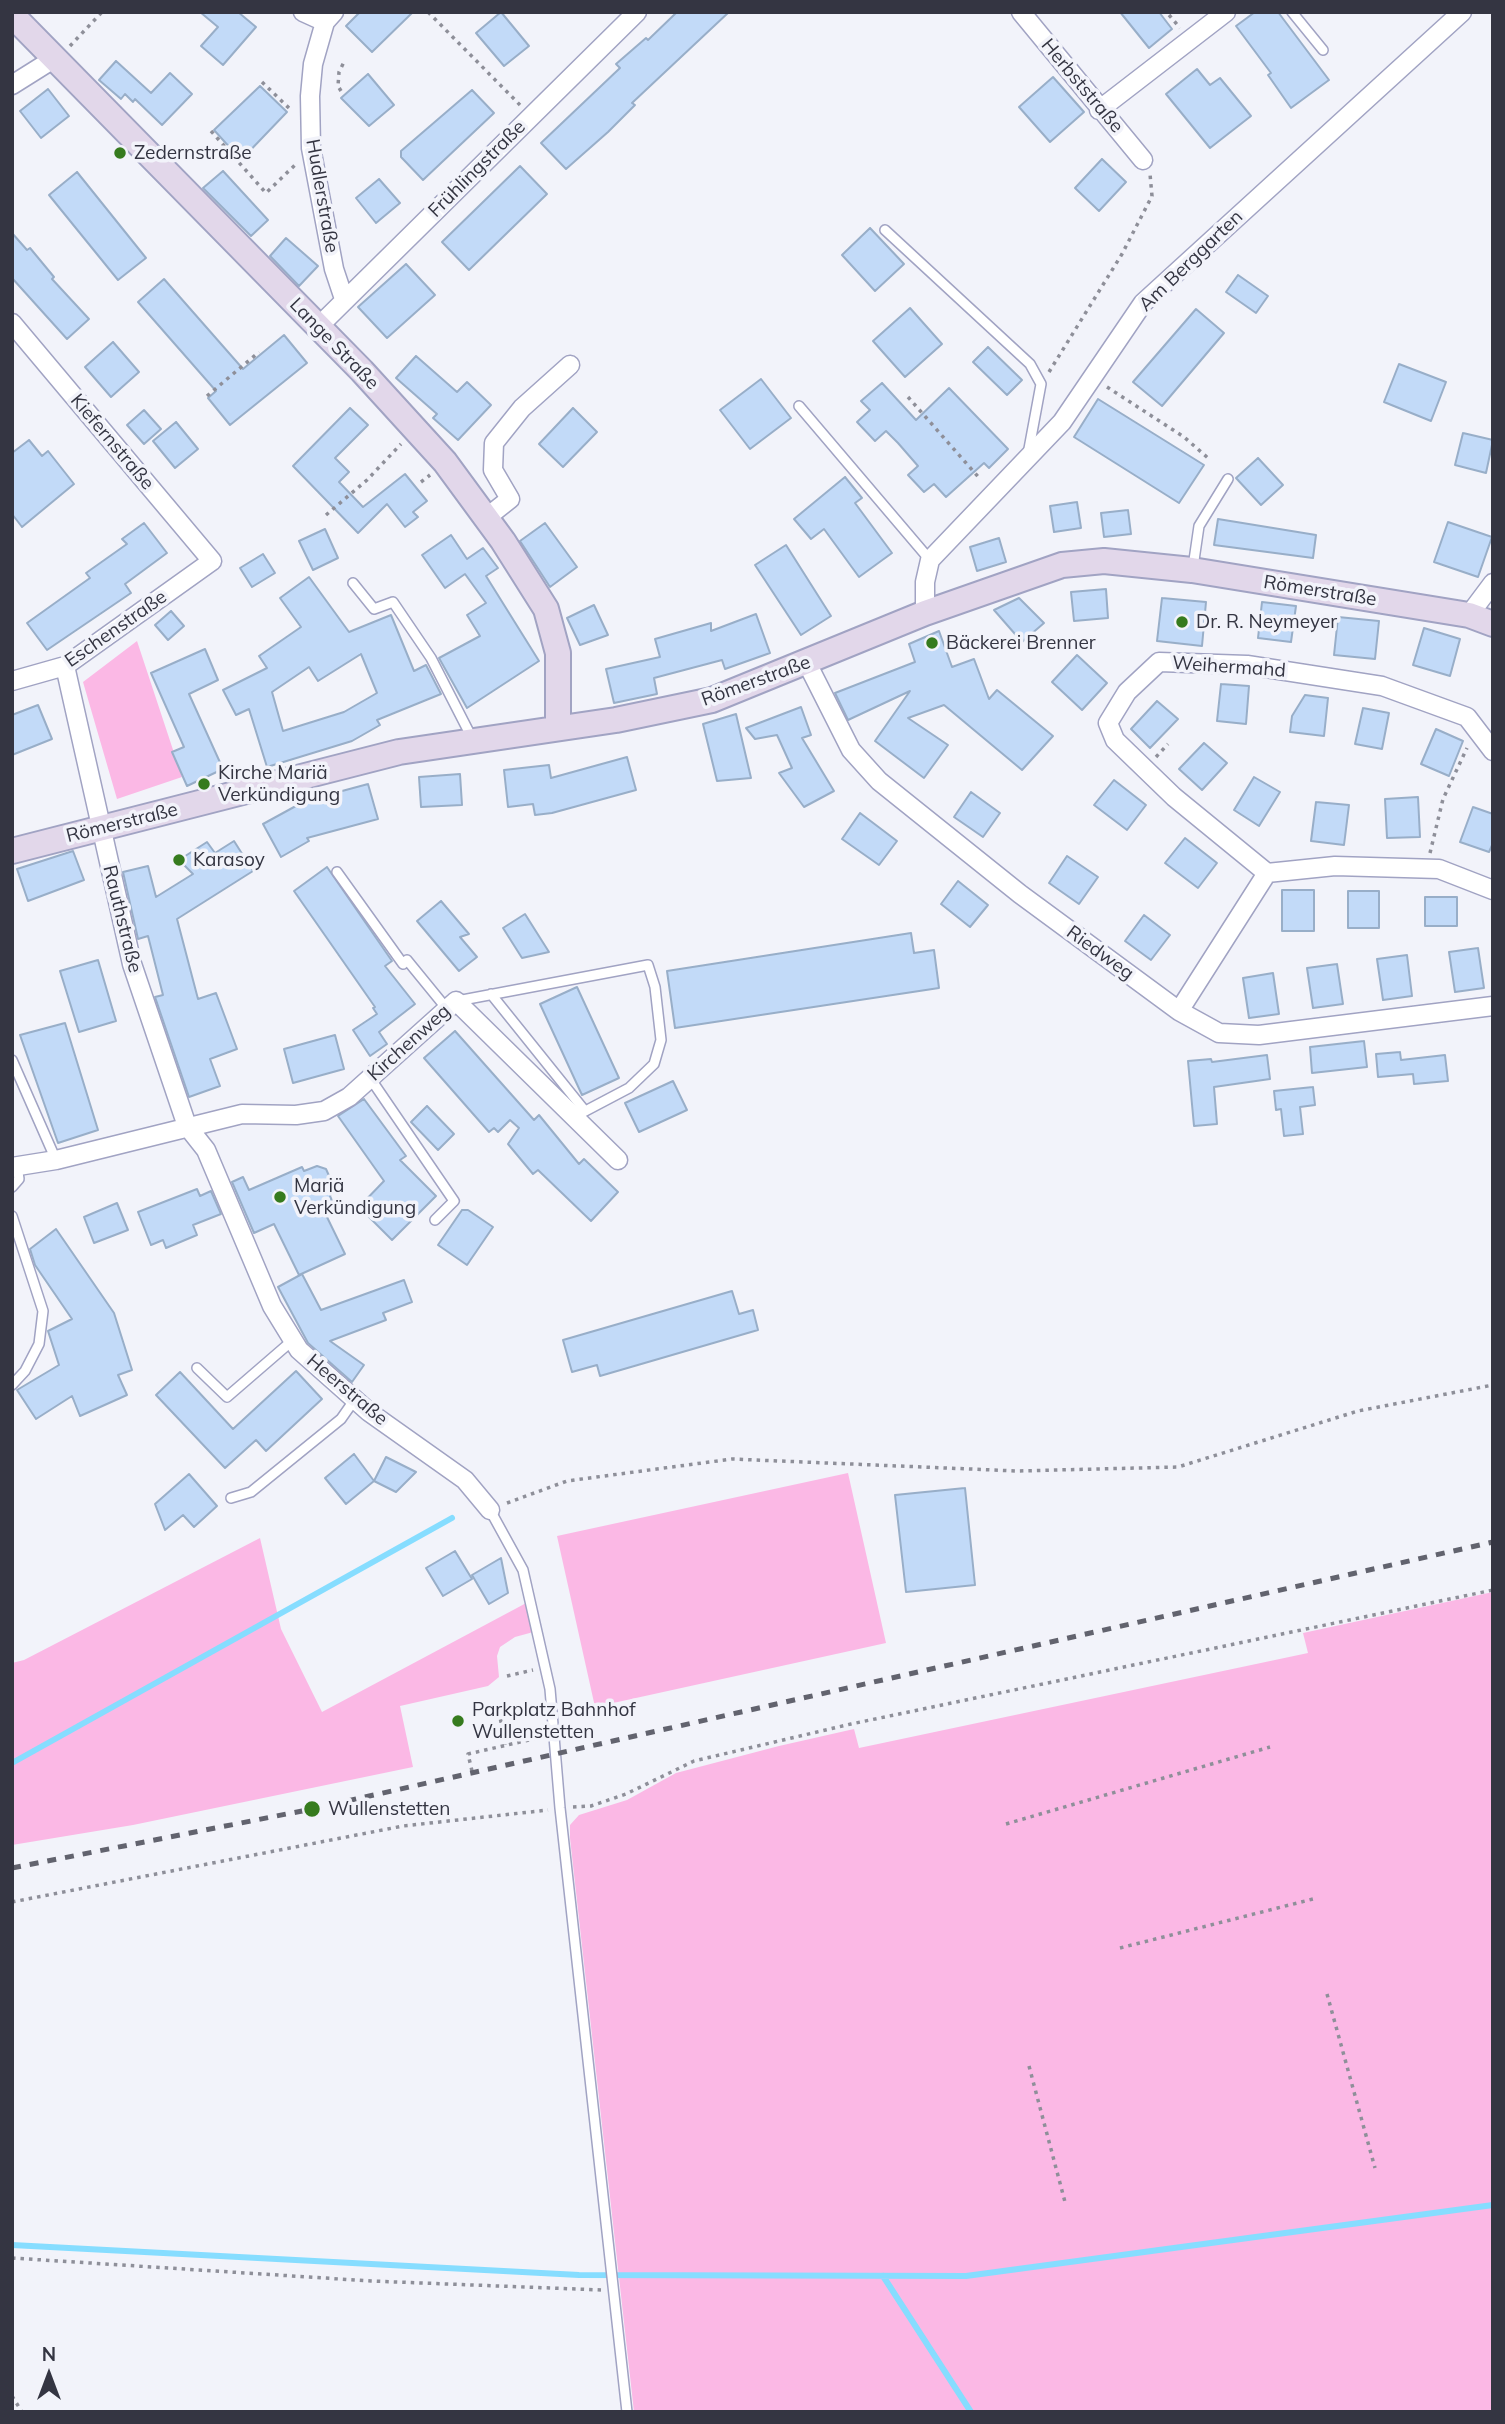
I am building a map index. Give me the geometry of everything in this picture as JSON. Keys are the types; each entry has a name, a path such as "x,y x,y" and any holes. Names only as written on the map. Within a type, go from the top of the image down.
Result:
{"main road":[{"name":"Lange Straße","path":"12,15 416,428 486,518 530,582 552,624 559,670 558,726"},
{"name":"Römerstraße","path":"12,851 371,758 473,739 616,720 712,700 925,613 1023,576 1062,565 1104,561 1192,570 1469,615 1493,624"}],"street":[{"path":"303,12 329,17"},
{"name":"Frühlingstraße","path":"318,327 637,12"},
{"name":"Herbststraße","path":"1021,12 1099,110 1116,126 1143,160"},
{"path":"1099,110 1226,12"},
{"name":"Am Berggarten","path":"930,560 1062,422 1143,303 1462,12"},
{"name":"Hudlerstraße","path":"329,17 313,64 311,148 334,269 344,299"},
{"path":"12,85 55,58"},
{"name":"Kiefernstraße","path":"12,323 212,561"},
{"path":"486,518 510,499 493,470 494,443 522,408 570,365"},
{"path":"925,613 925,582 930,560"},
{"name":"Eschenstraße","path":"12,681 65,666 212,561"},
{"path":"1469,615 1493,583"},
{"name":"Weihermahd","path":"1267,873 1174,797 1115,740 1108,723 1127,692 1159,662 1247,665 1382,686 1467,717 1493,751"},
{"name":"Riedweg","path":"807,663 851,750 879,781 1020,894 1180,1011 1219,1033 1259,1035 1493,1006"},
{"name":"Rauthstraße","path":"65,666 87,750 100,829 132,964 187,1126"},
{"path":"1180,1011 1267,873 1335,866 1427,868 1440,869 1493,890"},
{"name":"Kirchenweg","path":"15,1166 56,1160 242,1114 296,1115 324,1111 349,1097 451,1005 579,1114 618,1160"},
{"name":"Heerstraße","path":"187,1126 206,1150 272,1306 299,1350 355,1399 465,1480 490,1510"}],"lane":[{"path":"1292,12 1323,50"},
{"path":"885,230 1030,364 1041,384 1031,428 1028,460"},
{"path":"799,406 930,560"},
{"path":"1192,570 1199,526 1228,480"},
{"path":"353,583 374,609 393,602 431,658 473,739"},
{"path":"337,872 403,964 407,960 451,1005 491,994 648,965 655,987 661,1040 654,1064 629,1088 579,1114 491,994"},
{"path":"12,1060 56,1160"},
{"path":"370,1078 454,1201 435,1220"},
{"path":"12,1187 19,1179 15,1166"},
{"path":"12,1216 43,1311 39,1344 25,1371 12,1385"},
{"path":"197,1368 227,1397 293,1340"},
{"path":"231,1498 251,1492 341,1419 355,1399"},
{"path":"490,1510 523,1570 546,1668 627,2412"}],"path":[{"path":"55,58 103,12"},
{"path":"428,12 531,116"},
{"path":"341,91 338,86 339,72 345,60"},
{"path":"262,82 310,128"},
{"path":"211,131 266,193 311,148"},
{"path":"1041,384 1122,254 1152,196 1153,179 1143,160"},
{"path":"207,396 259,352"},
{"path":"1094,378 1184,437 1208,458"},
{"path":"908,397 995,494"},
{"path":"326,515 366,480 416,428"},
{"path":"1427,868 1443,799 1477,729"},
{"path":"490,1510 566,1481 733,1459 1017,1471 1178,1467 1359,1411 1493,1385"},
{"path":"12,1902 403,1826 592,1805 626,1794 670,1770 733,1752 1179,1654 1493,1590"},
{"path":"507,1676 546,1668"},
{"path":"499,1711 505,1745"},
{"path":"472,1772 468,1754 555,1735"},
{"path":"1006,1824 1270,1747"},
{"path":"1120,1948 1313,1899"},
{"path":"1327,1994 1375,2168"},
{"path":"1028,2066 1065,2202"},
{"path":"12,2258 371,2281 615,2291"},
{"path":"12,2396 22,2412"}],"shaded area":[{"path":"137,641 182,777 117,799 83,682"},
{"path":"848,1473 886,1643 595,1707 557,1536"},
{"path":"260,1538 281,1629 322,1712 530,1601 537,1631 515,1637 500,1647 497,1656 499,1677 488,1686 400,1706 413,1767 133,1825 12,1845 12,1663 24,1660"},
{"path":"1493,1592 1493,2412 634,2412 570,1838 570,1825 579,1815 627,1800 676,1773 779,1746 854,1729 859,1748 1308,1653 1303,1633"}],"building":[{"path":"200,12 238,12 256,27 223,65 201,46 218,27"},
{"path":"360,12 413,12 372,52 346,26"},
{"path":"501,12 529,46 504,66 476,33"},
{"path":"677,12 729,12 632,103 635,105 608,132 566,169 541,143 620,68 616,64 646,38 648,40"},
{"path":"1120,12 1159,12 1172,29 1149,48"},
{"path":"1255,12 1278,12 1329,80 1291,108 1268,75 1271,73 1236,26"},
{"path":"116,61 151,93 170,73 192,94 162,125 135,99 133,102 125,94 121,99 99,80"},
{"path":"1197,69 1210,85 1220,78 1251,116 1210,148 1166,94"},
{"path":"368,74 394,105 369,126 341,98"},
{"path":"1053,77 1084,112 1050,142 1019,107"},
{"path":"260,86 287,112 241,160 214,130"},
{"path":"48,89 69,116 41,138 20,111"},
{"path":"472,90 494,113 423,180 401,157 401,151"},
{"path":"1102,159 1126,182 1099,211 1075,188"},
{"path":"520,166 547,194 469,270 442,242"},
{"path":"223,171 268,220 251,236 203,188"},
{"path":"77,172 146,258 118,280 49,195"},
{"path":"379,179 400,203 376,223 356,198"},
{"path":"870,228 904,264 875,291 842,255"},
{"path":"12,233 27,250 30,248 54,277 52,279 89,319 67,339 12,278"},
{"path":"286,238 318,266 299,286 270,256"},
{"path":"406,264 435,295 387,338 358,307"},
{"path":"1238,275 1268,296 1256,313 1226,292"},
{"path":"164,279 243,369 284,335 307,363 230,425 208,398 216,391 138,302"},
{"path":"910,308 942,344 905,377 873,341"},
{"path":"1196,309 1224,333 1162,406 1133,382"},
{"path":"113,342 139,372 111,397 85,367"},
{"path":"988,347 1022,380 1007,395 973,362"},
{"path":"416,356 457,392 467,382 491,405 458,440 433,418 437,414 396,378"},
{"path":"1399,364 1446,382 1431,421 1384,402"},
{"path":"761,379 791,418 750,449 720,410"},
{"path":"882,383 916,420 949,388 1008,449 989,468 984,463 946,497 934,484 924,492 908,475 918,466 898,443 886,431 875,441 857,422 870,410 861,401"},
{"path":"1098,399 1204,465 1179,503 1074,437"},
{"path":"350,408 368,425 335,458 349,472 339,482 363,507 405,474 427,501 413,512 418,517 405,527 387,504 358,533 293,466"},
{"path":"573,408 597,432 563,467 539,444"},
{"path":"144,410 161,429 144,444 127,425"},
{"path":"176,422 198,449 175,468 153,441"},
{"path":"1463,433 1493,440 1486,473 1455,465"},
{"path":"29,440 42,456 48,451 74,484 22,527 12,514 12,453"},
{"path":"1258,458 1283,485 1261,505 1236,478"},
{"path":"845,477 862,498 855,503 892,553 859,577 824,529 811,539 794,519"},
{"path":"1077,502 1081,528 1054,532 1050,506"},
{"path":"1128,510 1131,534 1104,537 1101,513"},
{"path":"1218,519 1316,535 1313,558 1214,545"},
{"path":"1448,522 1492,537 1478,577 1434,562"},
{"path":"144,523 167,553 125,584 131,593 47,650 27,623 90,578 86,573 127,544 122,539"},
{"path":"545,523 577,567 550,587 520,541"},
{"path":"325,529 338,558 313,570 299,541"},
{"path":"451,535 467,559 483,548 498,568 486,576 539,661 467,708 439,658 480,636 467,615 486,603 465,574 445,588 422,555"},
{"path":"999,538 1006,562 977,571 970,547"},
{"path":"786,545 831,616 801,635 755,565"},
{"path":"263,554 275,573 252,587 240,568"},
{"path":"309,577 349,632 391,615 414,671 426,665 441,694 377,720 380,725 352,741 267,767 249,709 236,715 223,690 267,668 259,656 301,627 280,598","holes":["361,654 377,693 344,712 283,731 272,692 309,667 318,681"]},
{"path":"1106,589 1108,618 1074,621 1071,592"},
{"path":"1019,598 1044,623 1022,642 994,610"},
{"name":"Dr. R. Neymeyer","path":"1162,598 1206,602 1202,646 1157,641"},
{"path":"1262,602 1296,606 1291,642 1258,638"},
{"path":"594,605 608,635 580,645 567,618"},
{"path":"171,611 184,626 168,640 155,625"},
{"path":"756,614 770,653 725,669 722,660 654,678 657,694 614,703 606,669 660,657 655,639 711,623 711,631"},
{"path":"1338,617 1379,621 1375,659 1334,655"},
{"path":"1424,628 1460,639 1450,676 1413,665"},
{"path":"939,631 952,667 974,659 989,699 997,690 1053,736 1022,770 944,705 908,718 948,745 924,778 875,741 910,691 848,720 835,693 915,662 909,644"},
{"path":"205,649 218,680 189,694 223,769 187,786 172,752 184,747 151,673"},
{"path":"1077,655 1107,683 1082,710 1052,682"},
{"path":"1221,684 1249,686 1246,724 1217,721"},
{"path":"1305,695 1328,698 1324,736 1290,732 1292,716"},
{"path":"1157,701 1178,719 1150,748 1131,729"},
{"path":"38,705 52,739 12,755 12,715"},
{"path":"801,707 811,735 802,738 834,791 804,807 779,773 792,768 777,735 755,739 746,728"},
{"path":"1363,708 1389,713 1382,749 1355,744"},
{"path":"736,714 751,778 717,781 703,724"},
{"path":"1436,729 1463,741 1449,776 1421,764"},
{"path":"1204,743 1227,763 1202,790 1179,769"},
{"path":"627,757 636,790 552,813 535,815 533,804 508,807 504,770 549,765 551,778"},
{"path":"460,774 462,805 421,807 419,777"},
{"path":"1254,777 1280,792 1259,826 1234,810"},
{"path":"1114,780 1146,805 1127,830 1094,805"},
{"path":"368,784 378,819 307,838 309,841 281,857 263,824 305,801"},
{"path":"971,792 1000,813 983,837 954,817"},
{"path":"1418,797 1420,837 1387,838 1385,799"},
{"path":"1316,802 1349,805 1344,845 1311,841"},
{"path":"1473,807 1493,814 1493,843 1489,852 1460,842"},
{"path":"860,813 897,841 879,865 842,839"},
{"path":"1185,838 1217,863 1198,888 1165,863"},
{"path":"234,841 253,871 177,919 198,999 216,993 237,1049 210,1059 220,1086 189,1097 155,997 163,995 148,936 138,939 123,872 148,866 156,897 193,874 179,860 207,842 215,853"},
{"path":"73,851 84,880 28,901 17,869"},
{"path":"1067,856 1098,877 1079,904 1049,883"},
{"path":"327,867 392,961 385,966 415,1004 379,1032 387,1044 370,1056 353,1030 377,1014 373,1008 375,1007 294,891"},
{"path":"958,881 988,905 970,927 941,904"},
{"path":"1282,890 1314,890 1314,931 1282,931"},
{"path":"1348,891 1379,891 1379,928 1348,928"},
{"path":"1425,897 1457,897 1457,926 1425,926"},
{"path":"441,901 469,934 460,937 477,957 459,971 417,921"},
{"path":"525,914 549,952 522,958 503,928"},
{"path":"1144,915 1170,935 1151,960 1125,941"},
{"path":"911,933 914,953 934,950 939,988 675,1028 667,971"},
{"path":"1478,948 1484,988 1455,992 1449,952"},
{"path":"1407,955 1412,996 1383,1000 1377,959"},
{"path":"98,960 116,1021 79,1032 60,971"},
{"path":"1337,964 1343,1004 1313,1008 1307,968"},
{"path":"1273,973 1279,1014 1249,1018 1243,978"},
{"path":"577,987 619,1078 582,1095 540,1004"},
{"path":"65,1023 98,1130 58,1143 20,1035"},
{"path":"455,1031 534,1120 539,1115 579,1164 584,1159 618,1192 591,1221 538,1170 533,1174 508,1144 519,1128 510,1120 498,1132 494,1128 489,1132 424,1058"},
{"path":"335,1035 344,1069 293,1083 284,1049"},
{"path":"1364,1041 1367,1067 1312,1073 1310,1047"},
{"path":"1400,1052 1401,1060 1445,1055 1448,1081 1414,1084 1413,1074 1378,1077 1376,1054"},
{"path":"1267,1055 1270,1079 1214,1087 1217,1124 1194,1126 1188,1061 1211,1059 1212,1062"},
{"path":"673,1081 687,1110 639,1132 625,1103"},
{"path":"1313,1087 1315,1105 1300,1107 1303,1134 1284,1136 1281,1109 1276,1110 1274,1091"},
{"path":"364,1099 406,1156 400,1160 436,1196 392,1240 359,1207 384,1181 338,1116"},
{"path":"427,1106 454,1134 438,1150 411,1122"},
{"name":"Mariä Verkündigung","path":"317,1166 326,1169 334,1187 330,1196 335,1208 325,1213 345,1254 299,1275 274,1224 254,1233 232,1182 243,1177 249,1190 302,1167 304,1171"},
{"path":"197,1189 200,1196 211,1191 221,1214 193,1225 197,1235 166,1248 163,1240 151,1245 138,1212"},
{"path":"117,1203 128,1230 94,1243 84,1217"},
{"path":"462,1210 468,1210 493,1227 467,1265 438,1245"},
{"path":"56,1229 114,1313 132,1370 118,1375 127,1395 80,1416 72,1396 36,1419 17,1390 59,1365 48,1331 72,1319 35,1265 30,1249"},
{"path":"302,1274 321,1310 404,1280 412,1302 383,1313 386,1320 330,1341 364,1365 352,1382 308,1343 278,1287"},
{"path":"732,1291 739,1314 753,1310 758,1330 600,1376 597,1365 572,1372 563,1340"},
{"path":"296,1371 322,1399 266,1451 256,1440 225,1468 156,1395 180,1372 233,1429"},
{"path":"354,1454 374,1481 346,1504 325,1478"},
{"path":"386,1457 416,1472 396,1492 374,1481"},
{"path":"189,1474 217,1506 194,1527 183,1515 165,1530 155,1504"},
{"path":"965,1488 975,1585 906,1592 895,1495"},
{"path":"455,1551 472,1579 443,1596 426,1568"},
{"path":"501,1558 508,1593 489,1604 472,1575"}],"waterway":[{"path":"12,1763 452,1518"},
{"path":"12,2245 579,2275 966,2276 1493,2205"},
{"path":"883,2276 971,2412"}],"railway":[{"path":"12,1868 312,1809 1493,1542"}],"place":[{"name":"Zedernstraße","path":"120,153"},
{"name":"Dr. R. Neymeyer","path":"1182,622"},
{"name":"Bäckerei Brenner","path":"932,643"},
{"name":"Kirche Mariä Verkündigung","path":"204,784"},
{"name":"Karasoy","path":"179,860"},
{"name":"Mariä Verkündigung","path":"280,1197"},
{"name":"Parkplatz Bahnhof Wullenstetten","path":"458,1721"},
{"name":"Wullenstetten","path":"312,1809"}]}
